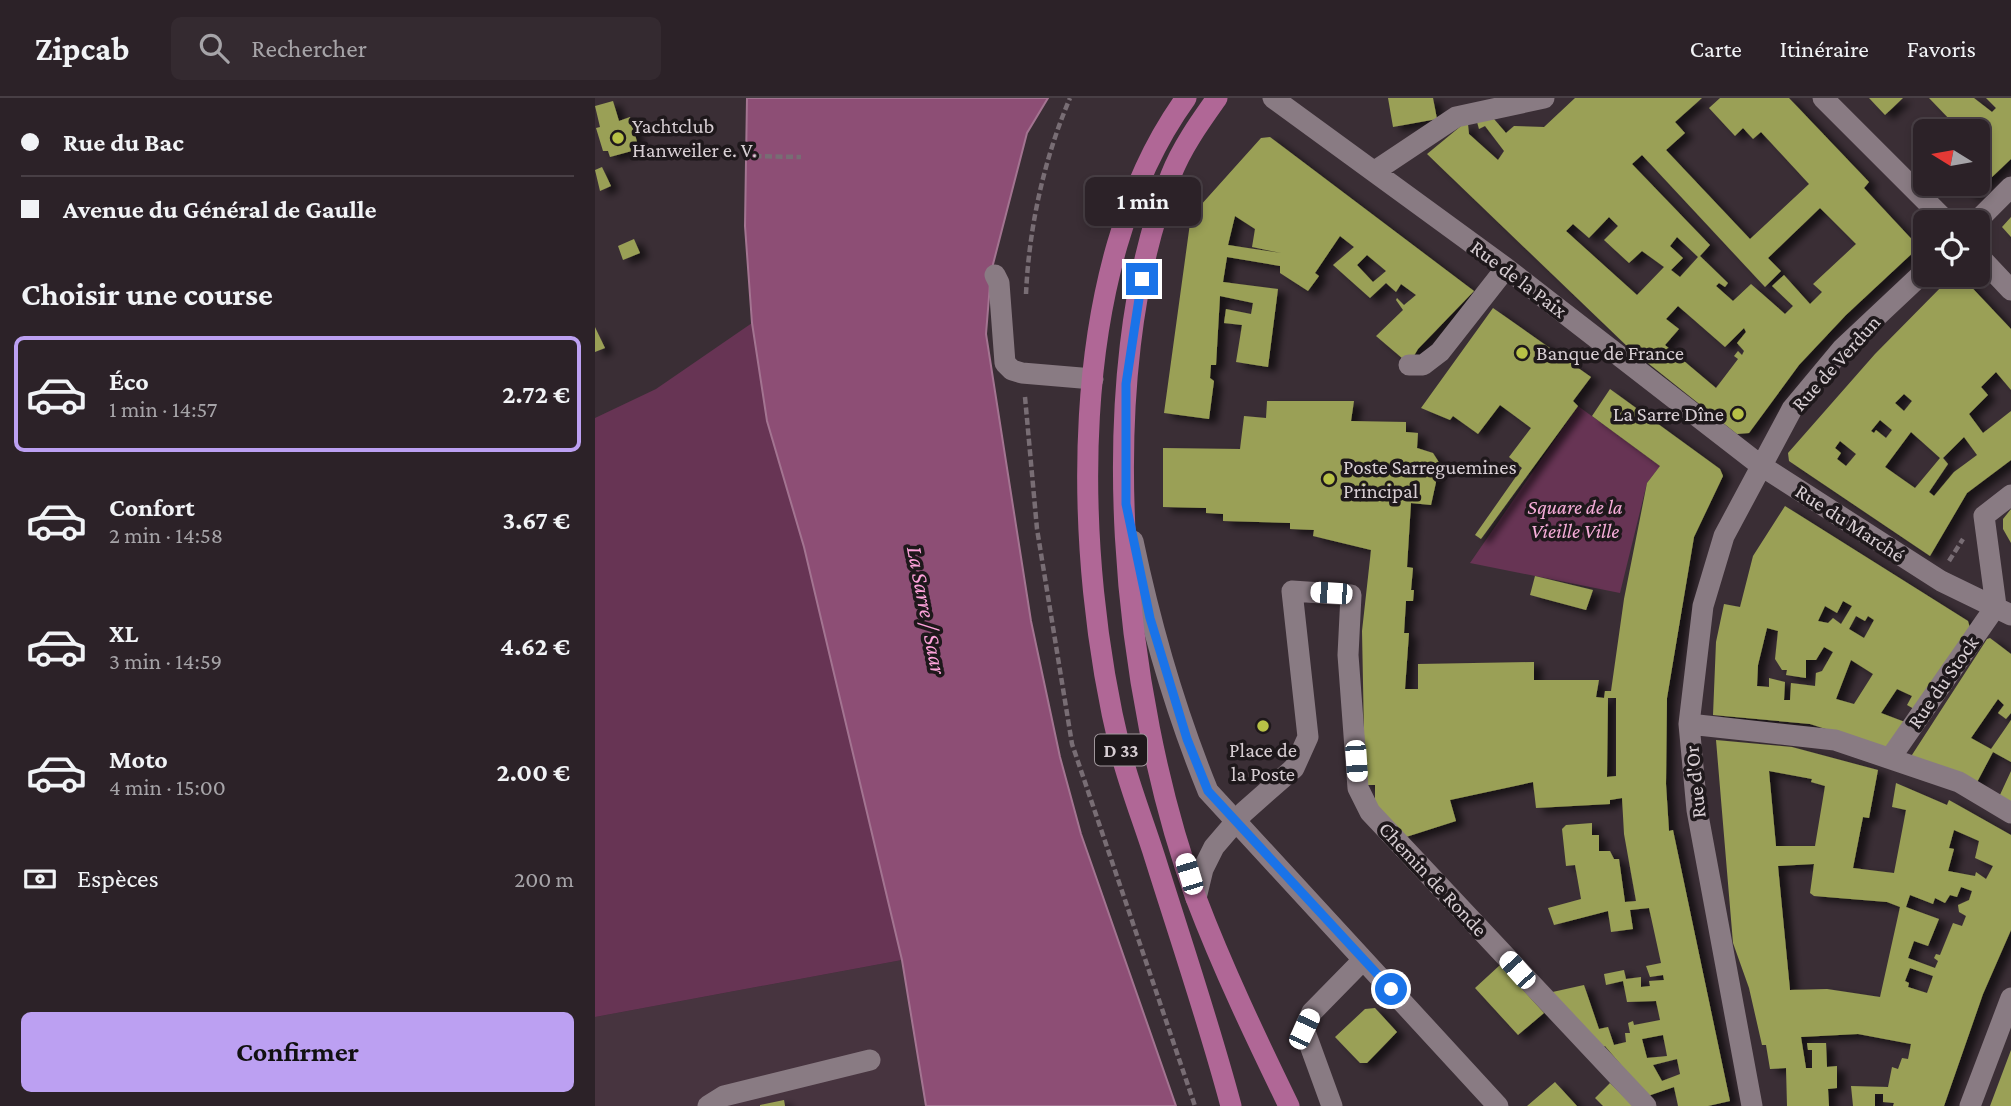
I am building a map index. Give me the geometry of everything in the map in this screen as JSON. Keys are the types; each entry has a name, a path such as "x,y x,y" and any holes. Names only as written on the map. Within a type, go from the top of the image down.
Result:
{"main road":[{"name":"D 33","path":"1187,98 1153,152 1123,226 1100,318 1089,452 1091,546 1099,639 1122,753 1231,1106"},
{"name":"D 33","path":"1217,98 1190,137 1171,175 1154,225 1142,279 1126,384 1126,504 1132,622 1147,721 1167,802 1196,898 1289,1106"}],"street":[{"name":"Rue de la Paix","path":"1273,98 1506,268 1760,465"},
{"path":"1375,171 1456,117 1544,98"},
{"path":"1823,98 1935,210"},
{"path":"1988,210 2011,187"},
{"path":"1409,365 1423,365 1440,352 1506,268"},
{"path":"1990,268 2011,290"},
{"path":"995,275 999,283 1005,363 1012,370 1022,373 1093,379"},
{"name":"Rue de Verdun","path":"1760,465 1792,409 1842,349 1913,282"},
{"name":"Rue du Marché","path":"1760,465 1941,581 2003,610"},
{"name":"Rue d'Or","path":"1752,1106 1712,904 1697,810 1689,724 1703,606 1724,536 1760,465"},
{"path":"2003,610 1984,516 2011,495"},
{"path":"1126,504 1150,618 1182,726 1208,791 1497,1106"},
{"name":"Chemin de Ronde","path":"1237,822 1294,768 1308,737 1292,590 1351,595 1348,655 1358,788 1370,813 1638,1101 1646,1106"},
{"name":"Rue du Stock","path":"1891,757 2003,610"},
{"path":"1689,724 1835,740 1959,782 2011,813"},
{"path":"1196,898 1203,869 1214,847 1237,822"},
{"path":"1332,1106 1304,1029 1312,1012 1363,960"},
{"path":"1971,1106 2011,998"},
{"path":"708,1106 724,1096 870,1060"}],"path":[{"path":"1026,303 1028,247 1056,132 1070,98"},
{"path":"744,156 801,158"},
{"path":"1022,373 1037,529 1072,744 1195,1106"},
{"path":"1941,581 1954,549 1984,516"}],"shaded area":[{"path":"902,960 926,1106 595,1106 595,1017"}],"green space":[{"path":"752,323 767,421 804,547 902,960 595,1017 595,418 656,389"},
{"name":"Square de la Vieille Ville","path":"1578,406 1660,466 1647,483 1620,593 1470,563"}],"water":[{"name":"La Sarre / Saar","path":"747,98 1048,98 1027,133 991,272 986,334 1031,621 1060,757 1081,834 1176,1106 926,1106 902,960 804,547 767,421 752,323 745,226"}],"building":[{"path":"1388,98 1433,98 1437,119 1393,127"},
{"path":"1575,98 1702,98 1675,122 1685,133 1666,150 1750,239 1809,184 1761,132 1753,139 1743,128 1735,136 1709,108 1720,98 1789,98 1869,182 1864,188 1913,241 1913,253 1846,315 1799,365 1749,433 1737,434 1629,348 1427,154 1461,126 1468,124 1469,134 1498,160 1504,151 1485,126 1479,129 1477,122 1494,119 1506,133 1514,126 1544,127","holes":["1642,155 1765,287 1781,271 1768,258 1820,208 1856,244 1813,284 1822,292 1810,304 1784,275 1772,286 1793,306 1785,314 1751,284 1733,301 1716,286 1719,283 1725,287 1728,283 1700,256 1710,245 1632,164","1609,217 1618,226 1604,240 1629,263 1642,251 1664,267 1637,295 1566,231 1573,224 1589,238","1677,237 1698,257 1680,277 1671,270 1683,258 1670,246","1678,306 1725,347 1744,328 1746,332 1737,343 1744,351 1742,355 1738,351 1734,356 1738,359 1716,388 1665,345 1679,329 1666,319"]},
{"path":"1869,98 1903,98 1885,115"},
{"path":"1929,98 1974,98 1992,112 1996,108 1986,98 2011,98 2011,159 1990,179 1990,119 1949,119"},
{"name":"Yachtclub Hanweiler e. V.","path":"613,101 619,121 630,117 639,149 610,157 608,151 603,151 596,128 600,127 595,106"},
{"path":"1270,137 1474,291 1418,349 1409,364 1376,336 1403,310 1397,298 1404,305 1416,295 1401,284 1396,292 1386,283 1370,298 1333,265 1354,247 1340,236 1315,273 1319,276 1308,291 1280,273 1280,266 1227,257 1223,282 1278,289 1268,367 1236,362 1242,325 1224,323 1226,309 1251,314 1253,303 1220,296 1216,365 1211,365 1210,378 1214,381 1209,419 1164,413 1191,216 1261,138","holes":["1235,216 1255,229 1252,247 1281,253 1228,245","1367,255 1386,271 1373,282 1357,265"]},
{"path":"602,167 611,186 600,191 595,170"},
{"path":"2011,217 2011,237 2002,227"},
{"path":"634,239 640,253 623,260 618,246"},
{"path":"1941,287 1971,287 2011,329 2011,390 1996,372 1981,387 1988,395 1969,414 1983,433 2011,411 2011,460 1967,493 1930,556 1789,461 1788,453 1875,354","holes":["1904,394 1912,401 1904,411 1895,403","1880,420 1892,430 1886,438 1876,430 1874,433 1871,431","1911,432 1940,458 1915,488 1885,467","1964,437 1977,455 1954,472 1934,496 1929,492 1948,464 1943,458","1840,441 1856,454 1846,466 1837,459 1841,453 1835,448"]},
{"path":"1493,308 1591,377 1573,401 1578,406 1481,539 1475,535 1522,468 1509,457 1531,428 1500,405 1478,434 1453,416 1450,420 1421,408"},
{"path":"595,327 605,348 595,352"},
{"path":"1610,389 1720,469 1723,476 1694,537 1667,698 1666,784 1669,831 1673,830 1730,1101 1708,1106 1678,1106 1674,1087 1642,1098 1628,1073 1605,1046 1598,1048 1548,993 1584,985 1599,1029 1608,1027 1614,1045 1626,1042 1625,1033 1630,1033 1628,1023 1633,1021 1634,1025 1660,1020 1656,1001 1627,1002 1623,981 1606,985 1604,974 1624,970 1626,979 1641,977 1641,987 1650,986 1649,981 1664,980 1663,975 1650,977 1646,966 1661,963 1649,908 1630,910 1633,929 1611,932 1608,911 1554,925 1548,908 1581,899 1575,865 1566,866 1562,829 1566,825 1592,823 1592,835 1599,835 1599,851 1610,851 1614,859 1619,859 1625,902 1636,901 1624,834 1622,798 1610,800 1610,804 1536,808 1533,782 1450,800 1456,821 1406,837 1375,815 1375,785 1365,785 1362,631 1371,550 1313,536 1314,530 1290,529 1290,523 1223,521 1223,514 1206,513 1206,508 1163,507 1163,448 1240,449 1244,416 1266,418 1267,401 1354,401 1351,421 1406,422 1406,432 1418,433 1417,448 1433,453 1440,464 1431,505 1411,503 1407,567 1413,568 1411,590 1414,590 1413,601 1406,601 1404,633 1409,633 1405,689 1418,689 1418,664 1534,662 1534,680 1599,680 1596,697 1604,698 1605,691 1611,691 1624,599 1647,483 1660,466 1592,416","holes":["1608,698 1616,698 1616,776 1607,777","1663,1035 1667,1056 1647,1058 1642,1039","1677,1059 1680,1074 1662,1081 1653,1065"]},
{"path":"1785,506 1968,621 1970,628 1914,709 1907,705 1912,696 1897,689 1881,713 1905,722 1886,748 1810,724 1713,715 1716,642 1724,604 1740,607 1753,556","holes":["1843,601 1852,606 1841,624 1833,618 1828,623 1818,621 1825,606 1837,613","1856,616 1865,621 1868,616 1874,620 1864,638 1849,629","1767,628 1778,631 1775,659 1782,670 1787,670 1786,675 1806,678 1806,660 1816,660 1824,647 1833,652 1822,671 1816,673 1815,686 1791,683 1790,700 1784,700 1785,682 1769,678 1769,687 1757,686 1758,665","1851,660 1873,674 1854,704 1836,699"]},
{"path":"2011,509 2011,543 2003,529 2003,519"},
{"path":"1535,576 1593,590 1586,610 1530,595"},
{"path":"1990,638 2011,654 2011,713 2006,719 1998,713 2004,705 1998,699 1971,738 1991,749 2011,720 2011,762 1993,752 1975,786 1910,758"},
{"path":"1716,740 1792,747 1878,770 1869,818 1863,817 1853,868 1894,873 1906,810 1892,807 1896,783 1947,805 1949,800 2011,835 2011,930 1983,994 1944,1106 1893,1106 1894,1103 1883,1102 1883,1094 1875,1094 1875,1106 1853,1106 1851,1086 1888,1087 1892,1067 1898,1069 1902,1058 1908,1059 1911,1044 1858,1034 1801,1037 1806,1068 1812,1068 1812,1050 1808,1050 1807,1043 1826,1043 1827,1067 1837,1066 1837,1088 1828,1089 1829,1106 1787,1106 1786,1068 1770,1069 1766,1045 1762,1045 1749,988 1733,943","holes":["1769,771 1812,779 1811,782 1825,786 1815,846 1776,846","1954,830 1979,841 1975,858 1993,866 1986,879 1976,872 1975,876 1948,871 1954,849 1949,848","1814,864 1810,893 1814,896 1887,902 1900,907 1880,997 1827,989 1790,990 1778,866","1961,887 1972,891 1969,900 1958,905 1959,912 1966,916 1962,926 1953,923 1940,955 1936,954 1934,958 1938,961 1935,968 1908,958 1914,941 1928,946 1939,919 1906,907 1910,895 1933,904 1935,898 1945,903 1950,895 1957,897","1910,968 1933,976 1927,993 1908,987 1909,983 1905,981"]},
{"path":"2011,771 2011,802 1999,797"},
{"path":"1500,965 1544,1013 1518,1035 1475,988"},
{"path":"1375,1008 1397,1032 1367,1063 1360,1063 1335,1037 1365,1009"},
{"path":"2011,1050 2011,1106 1990,1106"},
{"path":"1555,1082 1577,1106 1527,1106"},
{"path":"1610,1083 1633,1106 1603,1106 1595,1098"},
{"path":"784,1100 785,1106 760,1106 760,1105"}],"place":[{"name":"Yachtclub Hanweiler e. V.","path":"618,138"},
{"name":"Banque de France","path":"1522,353"},
{"name":"La Sarre Dîne","path":"1738,414"},
{"name":"Poste Sarreguemines Principal","path":"1329,479"},
{"name":"Place de la Poste","path":"1263,726"}],"route":[{"path":"1142,279 1126,384 1126,504 1150,618 1187,739 1208,791 1391,989"}]}
